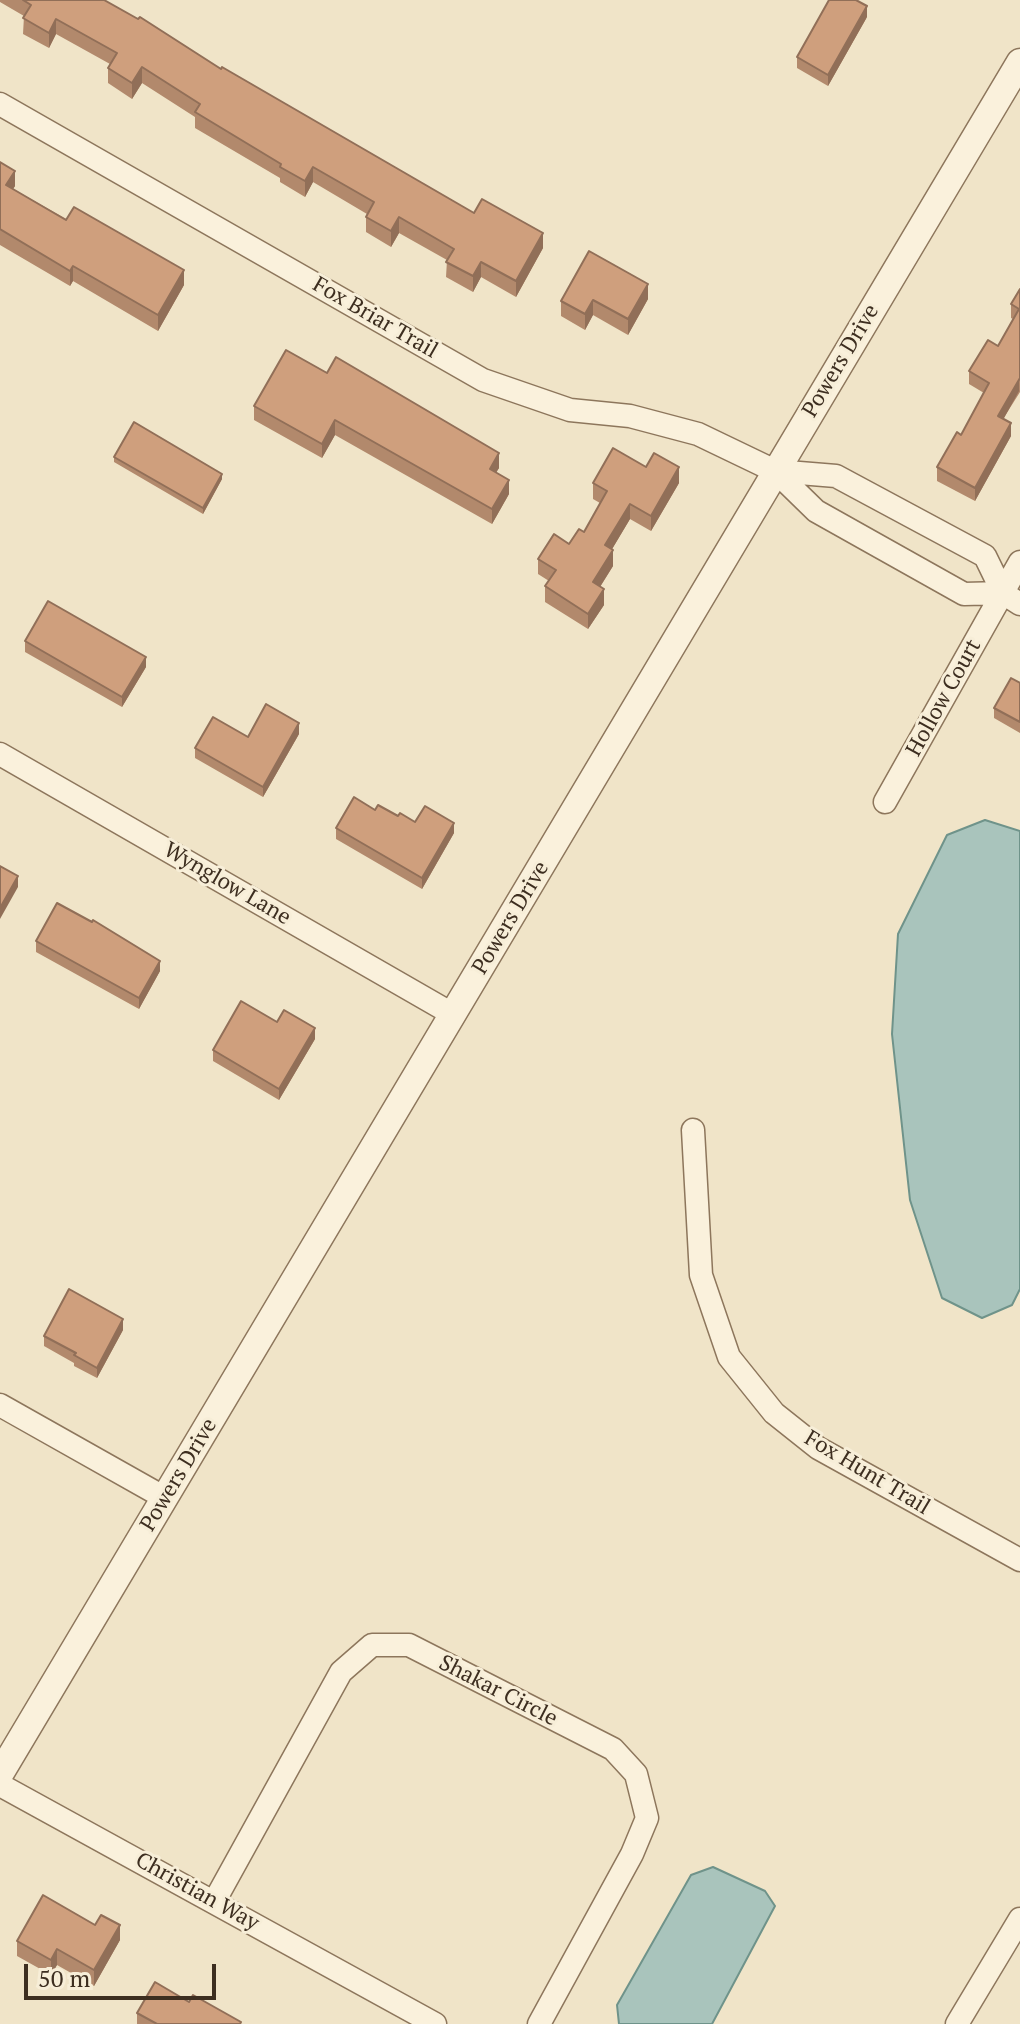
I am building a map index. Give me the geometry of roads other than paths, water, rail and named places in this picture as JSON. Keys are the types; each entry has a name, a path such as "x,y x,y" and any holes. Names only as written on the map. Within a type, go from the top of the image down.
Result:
{"street":[{"name":"Powers Drive","path":"0,1774 1020,62"},
{"name":"Fox Briar Trail","path":"0,104 483,380 570,410 630,416 698,434 775,471 816,511 964,594 1011,599"},
{"name":"Fox Briar Trail","path":"775,471 836,476 985,556 1011,599"},
{"name":"Hollow Court","path":"885,802 1011,599 1020,562"},
{"name":"Wynglow Lane","path":"0,754 454,1015"},
{"name":"Fox Hunt Trail","path":"693,1130 701,1275 729,1357 774,1413 818,1448 1020,1560"},
{"path":"0,1405 165,1498"},
{"name":"Shakar Circle","path":"214,1902 341,1672 372,1645 409,1645 613,1749 636,1774 647,1818 632,1854 539,2024"},
{"name":"Christian Way","path":"0,1785 435,2024"},
{"path":"957,2024 1020,1919"}],"water":[{"path":"985,820 1020,831 1020,1289 1012,1305 982,1318 942,1298 910,1200 892,1034 898,934 947,835"},
{"path":"713,1867 765,1891 775,1906 712,2024 619,2024 617,2005 691,1875"}]}
